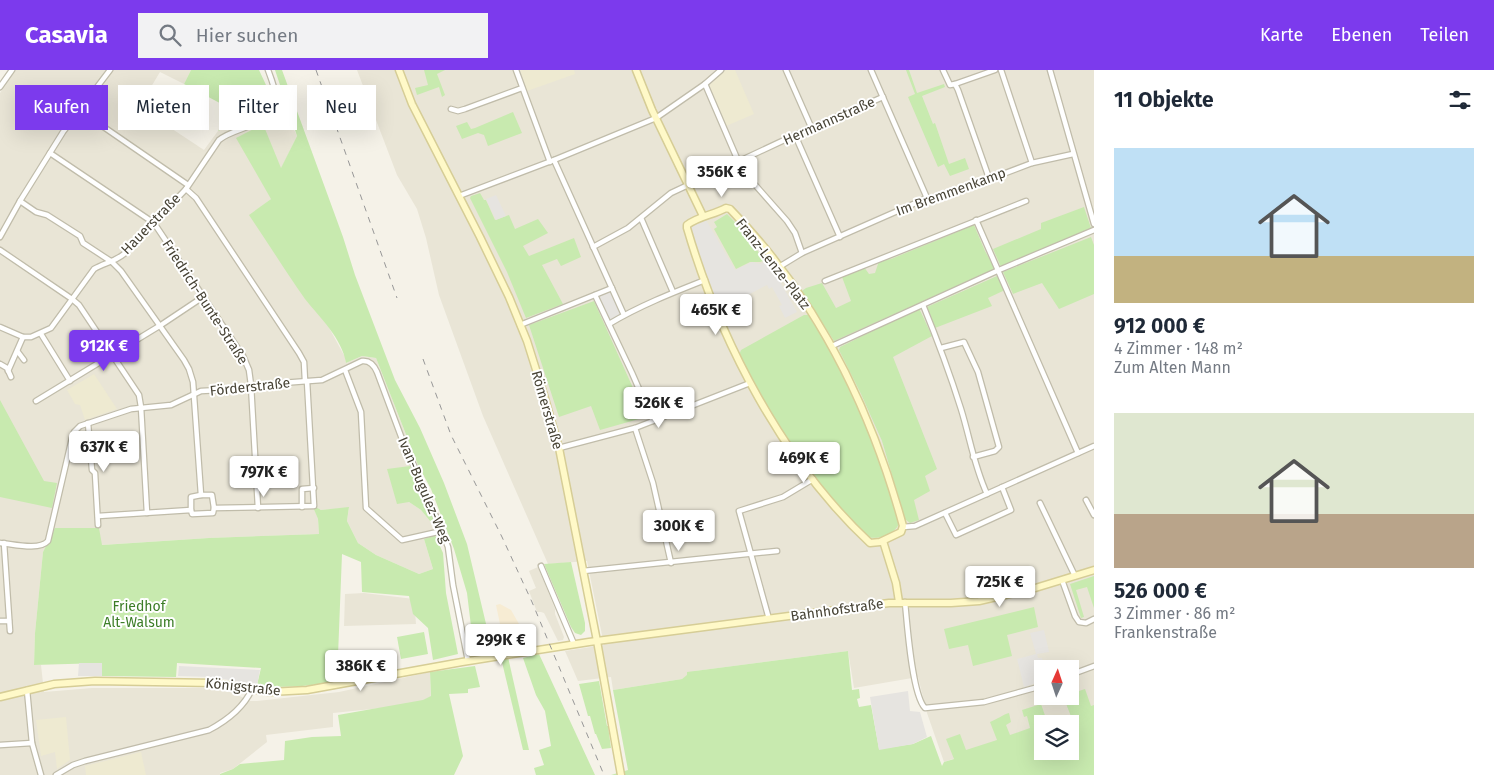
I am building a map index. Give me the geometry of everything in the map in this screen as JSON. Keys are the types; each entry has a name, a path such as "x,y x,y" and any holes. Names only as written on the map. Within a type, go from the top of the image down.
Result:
{"street":[{"path":"0,87 12,70"},
{"path":"98,85 110,70"},
{"name":"Hauerstraße","path":"41,334 51,328 94,269 102,264 112,262 124,254 187,187 218,140 225,135 267,117 275,105 276,97 268,70"},
{"name":"Römerstraße","path":"399,70 412,104 504,284 549,411 559,448 621,775"},
{"path":"516,70 552,161 624,315"},
{"path":"636,70 656,118 703,216"},
{"path":"459,196 552,161 656,118 705,84 720,70"},
{"path":"786,70 812,128"},
{"path":"871,70 927,198"},
{"path":"944,70 950,85 995,70"},
{"path":"1001,70 1032,163"},
{"path":"1050,70 1094,224"},
{"path":"705,84 742,170 795,233 802,253"},
{"path":"955,84 989,178"},
{"path":"451,109 458,111 466,109 522,88"},
{"name":"Hermannstraße","path":"593,247 620,234 665,197 688,184 883,97"},
{"path":"0,237 20,201 66,130"},
{"path":"107,130 187,187 304,362 314,506 214,508"},
{"path":"795,136 840,237"},
{"name":"Friedrich-Bunte-Straße","path":"50,153 154,223 243,356 249,370 251,386 258,508"},
{"name":"Im Bremmenkamp","path":"779,267 802,253 927,198 937,199 1032,163 1073,154"},
{"path":"20,201 36,212 47,215 80,236 83,243 112,262 121,271 161,325 189,369 194,394 201,495"},
{"path":"825,281 976,220 1026,202"},
{"name":"Franz-Lenze-Platz","path":"883,541 870,543 831,501 813,479 776,426 750,383 714,307 687,226 692,222 703,216 729,208 748,228 779,267 809,309 845,370 873,431 886,466 903,527"},
{"path":"641,218 673,292"},
{"path":"976,220 1078,452"},
{"path":"832,346 999,270 1094,230"},
{"path":"0,250 79,305 139,395 147,513"},
{"path":"609,324 673,292 705,280"},
{"path":"520,325 612,288"},
{"path":"595,295 653,421"},
{"path":"36,401 112,356 203,297"},
{"path":"923,305 941,348 961,411 977,472 987,494"},
{"path":"0,327 24,337 41,334 70,382"},
{"path":"8,371 24,337"},
{"path":"941,348 964,342 978,372 999,447 995,451 973,457"},
{"path":"18,352 24,360"},
{"name":"Förderstraße","path":"2,543 37,547 45,545 48,541 72,438 77,428 141,407 180,402 201,391 322,380 362,361"},
{"name":"Ivan-Bugulez-Weg","path":"362,361 368,361 374,365 402,438 442,530 450,556 453,585 468,661"},
{"path":"0,364 7,368 11,377"},
{"path":"345,370 361,412 366,508 402,540 442,530"},
{"path":"559,448 635,428 750,383"},
{"path":"88,423 92,470 95,473 98,525"},
{"path":"635,428 653,483 671,563"},
{"path":"1034,689 979,703 925,708 921,705 902,602 883,541 901,532 903,527 910,528 1094,446"},
{"path":"769,619 739,511 784,497 813,479"},
{"path":"945,513 956,535 1011,510 1002,487"},
{"path":"302,507 302,489 314,488"},
{"path":"201,495 212,495 213,512 192,514 191,497 201,495"},
{"path":"1086,500 1094,515"},
{"path":"1040,503 1075,576"},
{"path":"98,516 191,510"},
{"path":"2,543 10,631"},
{"path":"583,571 777,551"},
{"path":"540,566 574,644"},
{"name":"Bahnhofstraße","path":"597,641 902,602 951,603 979,600 1002,596 1094,570"},
{"path":"1062,580 1079,622 1094,620"},
{"path":"0,621 9,621"},
{"name":"Königstraße","path":"0,697 54,684 95,681 214,683 285,692 307,690 468,661 597,641"},
{"path":"1079,672 1094,666"},
{"path":"56,775 73,765 85,761 209,730 243,704 248,699 252,689"},
{"path":"27,690 32,743 41,775"},
{"path":"0,745 32,743"}],"shaded area":[{"path":"16,70 191,70 184,84 160,72 152,85 118,85 118,130 174,130 204,150 220,130 294,130 297,136 281,169 271,199 250,215 306,299 327,324 345,357 346,363 362,356 376,358 418,465 388,470 409,502 421,510 430,521 435,535 424,539 433,569 419,574 376,555 358,543 347,521 349,508 321,510 316,507 314,508 318,519 319,534 209,538 101,545 52,536 43,552 35,633 34,665 41,665 44,692 92,688 220,688 250,701 257,701 339,692 430,672 431,703 333,713 333,727 266,735 267,742 233,769 220,773 220,775 0,775 0,93"},
{"path":"357,70 1094,70 1094,712 1079,717 1079,715 1034,715 1034,732 944,762 927,713 918,677 854,688 848,651 695,671 682,679 613,690 611,677 578,681 565,651 604,645 587,561 548,564 483,416 439,295 426,238 417,209 397,175 376,120 376,85 363,85"},
{"path":"520,70 574,70 575,74 527,91"},
{"path":"726,70 735,70 754,114 726,126 708,86"},
{"path":"496,195 506,216 496,220 486,199"},
{"path":"705,218 735,270 752,262 760,264 768,260 797,312 785,318 779,306 782,305 772,287 769,289 767,285 719,310 690,229 691,224"},
{"path":"612,288 624,315 609,324 595,295"},
{"path":"94,374 117,409 85,420 80,405 75,404 67,390"},
{"path":"538,567 555,609 555,614 564,637 563,640 558,641 544,613 537,612 529,591 536,588 529,571"},
{"path":"364,593 414,599 416,624 344,626 345,594"},
{"path":"500,604 511,610 523,631 518,632 520,646 505,648 496,605"},
{"path":"1044,630 1049,652 1037,654 1038,658 1042,658 1042,660 1034,660 1034,684 1024,687 1017,659 1036,654 1030,633"},
{"path":"79,663 102,663 102,676 78,676"},
{"path":"179,666 260,670 257,685 211,677 178,676"},
{"path":"908,691 910,711 920,712 927,737 913,744 879,750 870,697"},
{"path":"66,717 70,760 57,769 55,752 41,756 36,720"},
{"path":"141,752 146,775 86,775 85,766"}],"green space":[{"path":"191,70 259,70 266,85 219,85 219,103 209,97 209,85 184,84"},
{"path":"275,70 282,70 287,85 280,85"},
{"path":"424,70 445,70 437,74 445,95 442,97 439,87 417,95 415,88 428,85"},
{"path":"906,70 909,70 917,93 944,84 945,87 922,96 933,124 935,123 949,164 965,158 969,169 950,176 944,164 938,167 908,97 915,94"},
{"path":"297,111 355,275 395,380 420,428 444,483 467,544 492,649 474,651 467,593 454,549 431,489 418,465 376,358 362,356 346,363 344,354 335,337 305,299 249,215 271,199 236,138 251,130 265,130 281,168 297,136 295,130 297,130"},
{"path":"513,112 522,133 488,146 484,135 478,133 462,139 456,126 467,122 471,129"},
{"path":"480,193 484,200 486,200 495,220 509,215 515,229 538,219 548,233 523,246 529,256 574,238 581,257 561,266 557,259 542,265 563,304 526,318 507,272 470,198"},
{"path":"1084,207 1091,228 1001,267 993,249 1041,229 1041,223"},
{"path":"727,214 743,230 743,233 765,260 750,262 736,269 714,229 717,227 714,222"},
{"path":"974,225 995,269 834,341 802,291 822,283 836,308 851,301 842,277 864,267 869,274 875,273 879,261 891,259"},
{"path":"1091,237 1094,245 1094,294 1059,309 1042,283 1013,294 1003,272"},
{"path":"997,276 1005,290 988,298 992,306 935,328 927,307"},
{"path":"594,301 646,417 600,430 591,406 559,417 529,325"},
{"path":"919,308 932,336 893,357 937,469 925,476 930,491 914,500 919,520 910,523 905,519 882,441 839,350 840,347"},
{"path":"804,315 808,315 830,349 866,426 883,468 899,524 886,536 868,537 814,479 787,441 739,355 741,350"},
{"path":"0,400 44,481 57,483 52,508 0,497"},
{"path":"410,466 435,519 430,521 421,510 409,502 397,504 387,469"},
{"name":"Friedhof Alt-Walsum","path":"313,507 321,510 349,507 347,521 358,543 376,555 419,574 433,569 424,539 435,535 443,553 446,593 458,654 433,660 428,628 413,614 409,596 362,592 361,562 342,554 337,681 278,687 257,685 261,668 177,663 176,677 102,676 102,663 34,665 35,633 43,552 55,528 99,528 102,545 209,538 319,534 318,519"},
{"path":"571,562 585,623 585,631 581,635 575,633 571,627 544,564"},
{"path":"1094,576 1094,608 1087,587 1076,590 1084,617 1081,618 1070,584"},
{"path":"1034,607 1038,627 1007,635 1012,656 973,666 968,645 949,649 944,629"},
{"path":"424,632 428,654 401,659 397,637"},
{"path":"848,651 852,690 859,689 860,698 857,699 859,707 871,705 879,749 913,744 931,736 942,766 944,762 954,759 946,739 960,734 966,750 997,740 990,722 1009,713 1011,722 1006,725 1010,735 1030,728 1027,716 1024,717 1022,710 1038,705 1041,705 1045,715 1034,715 1034,760 1079,760 1079,715 1070,715 1067,705 1079,705 1079,691 1085,689 1091,706 1094,705 1094,775 611,775 628,770 613,690 682,679 687,675 687,672"},
{"path":"539,654 595,775 536,775 534,768 544,765 539,750 551,746 545,711 536,695 523,658"},
{"path":"508,657 529,750 523,750 501,658"},
{"path":"475,666 480,687 468,689 468,693 449,694 463,756 454,775 220,775 240,764 284,760 285,741 312,737 341,736 338,715 423,700 431,696 430,672"},
{"path":"599,681 611,748 602,749 590,716 588,716 579,684"}],"railway":[{"path":"316,70 397,298"},
{"path":"423,359 451,435 532,602 604,775"}]}
